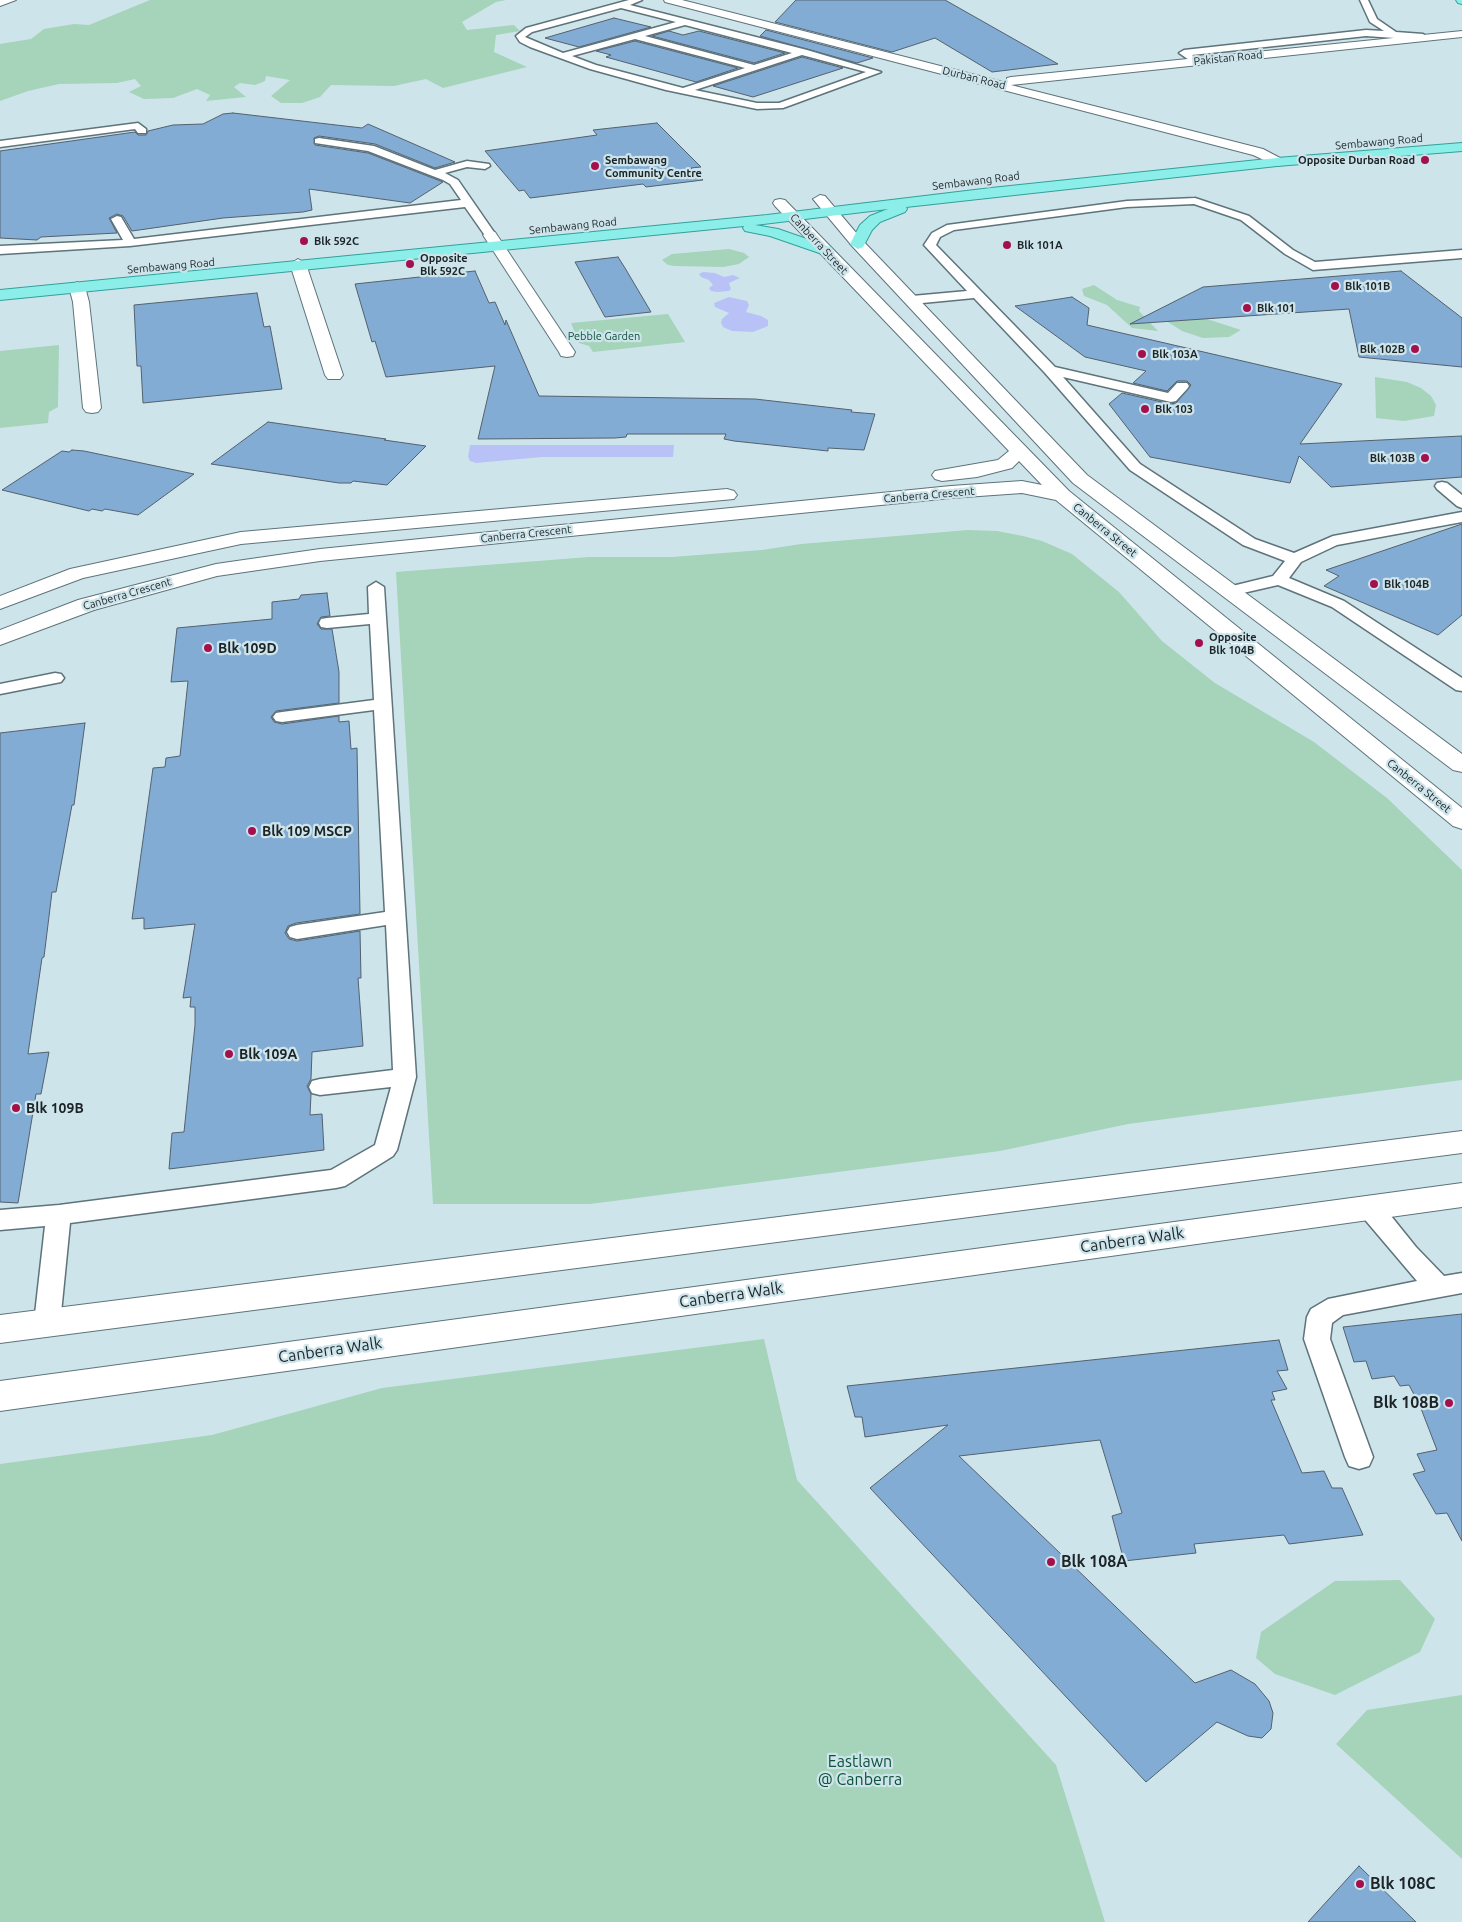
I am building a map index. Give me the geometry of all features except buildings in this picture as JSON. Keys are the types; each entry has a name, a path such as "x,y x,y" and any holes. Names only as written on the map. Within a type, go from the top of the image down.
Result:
{"main road":[{"name":"Sembawang Road","path":"0,295 298,264 820,199 1152,161 1462,135"},
{"name":"Sembawang Road","path":"0,282 493,240 703,225 1277,162 1462,147"},
{"path":"858,244 864,228 875,219 932,199"},
{"path":"703,225 760,230 825,250"}],"street":[{"path":"0,3 11,0"},
{"name":"Durban Road","path":"669,0 1258,152 1277,162"},
{"path":"747,8 749,21"},
{"name":"Pakistan Road","path":"994,83 1462,34"},
{"name":"Canberra Street","path":"820,199 858,244 1080,479 1462,765"},
{"name":"Canberra Street","path":"780,204 794,216 1019,452 1056,488 1462,821"},
{"path":"493,240 567,352"},
{"path":"298,264 334,375"},
{"path":"77,287 82,302 92,408"},
{"name":"Canberra Crescent","path":"0,603 77,573 241,538 977,471 1005,464 1019,452"},
{"path":"1056,488 1080,479"},
{"name":"Canberra Crescent","path":"0,638 86,604 216,570 320,555 951,492 1022,487 1056,488"},
{"path":"0,1330 1462,1142"},
{"name":"Canberra Walk","path":"0,1396 1462,1195"}],"lane":[{"path":"622,5 876,72 780,106 757,106 683,91 593,67 522,40 522,34 541,27 638,0"},
{"path":"1364,0 1373,20 1394,34"},
{"path":"581,16 599,21"},
{"path":"564,56 685,22"},
{"path":"541,27 561,32"},
{"path":"1195,61 1184,53 1366,33 1423,37"},
{"path":"635,36 755,68"},
{"path":"613,42 631,47"},
{"path":"683,91 804,52"},
{"path":"714,70 732,75"},
{"path":"820,80 840,86"},
{"path":"780,93 800,99"},
{"path":"6,146 138,126 142,131"},
{"path":"319,141 370,148 454,182 493,240"},
{"path":"434,173 468,164 485,166"},
{"path":"1295,559 1249,542 1135,467 1050,370 930,245 936,235 951,227 1127,204 1195,201 1245,218 1289,252 1313,266 1344,266 1462,254"},
{"path":"0,250 130,243 467,203"},
{"path":"1127,204 1138,216"},
{"path":"117,219 130,243"},
{"path":"912,300 976,294"},
{"path":"1050,370 1171,398 1182,386"},
{"path":"1442,486 1462,504"},
{"path":"1279,580 1295,559 1333,541 1462,517"},
{"path":"1230,591 1279,580 1338,604 1462,686"},
{"path":"0,1220 59,1215 336,1179 385,1150 405,1077 376,587"},
{"path":"327,623 378,618"},
{"path":"0,689 54,678"},
{"path":"282,717 383,704"},
{"path":"297,932 397,917"},
{"path":"320,1087 405,1077"},
{"path":"1370,1208 1407,1254 1450,1285"},
{"path":"47,1323 59,1215"},
{"path":"1359,1457 1317,1338 1320,1317 1337,1306 1450,1285"}],"green space":[{"path":"150,0 506,0 496,2 462,22 467,30 514,25 520,31 496,35 494,52 527,67 443,88 426,79 394,86 331,85 320,97 302,103 281,103 271,96 290,80 266,76 265,81 255,85 240,83 234,87 246,97 206,101 210,95 197,89 173,98 144,99 129,92 141,86 135,79 117,83 59,84 28,91 0,101 0,44 31,39 44,29 74,24 89,25"},
{"path":"729,249 744,253 749,257 739,264 723,267 675,266 668,265 662,260 672,254"},
{"path":"1094,285 1117,300 1140,307 1139,311 1158,331 1132,328 1107,305 1084,296 1082,289"},
{"path":"1170,307 1241,330 1229,337 1203,338 1182,331 1162,317"},
{"name":"Pebble Garden","path":"668,314 685,342 593,352 589,346 579,343 571,323"},
{"path":"59,345 58,407 49,412 48,423 0,428 0,351"},
{"path":"1375,377 1407,382 1421,388 1431,396 1436,405 1434,416 1404,421 1376,418"},
{"path":"968,530 997,531 1023,536 1042,541 1072,554 1119,592 1162,641 1215,683 1314,742 1387,798 1462,870 1462,1080 1128,1124 1000,1151 590,1204 433,1204 396,572 589,557 672,557"},
{"name":"Eastlawn @ Canberra","path":"764,1339 797,1480 1056,1765 1105,1922 0,1922 0,1464 212,1435 382,1388"},
{"path":"1400,1580 1435,1619 1420,1652 1335,1695 1275,1674 1256,1658 1261,1632 1335,1581"},
{"path":"1462,1695 1462,1859 1336,1744 1367,1710"}],"water":[{"path":"703,272 715,273 724,277 733,275 740,278 729,283 731,289 729,291 717,292 711,291 709,288 713,285 709,280 701,277 699,274"},
{"path":"729,297 747,301 749,305 746,312 768,320 768,326 753,332 732,331 723,327 722,319 729,313 715,307 714,303"},
{"path":"470,445 674,445 673,457 542,457 476,463 470,461 468,457"}],"place":[{"name":"Opposite Durban Road","path":"1425,160"},
{"name":"Sembawang Community Centre","path":"595,166"},
{"name":"Blk 592C","path":"304,241"},
{"name":"Blk 101A","path":"1007,245"},
{"name":"Opposite Blk 592C","path":"410,264"},
{"name":"Blk 101B","path":"1335,286"},
{"name":"Blk 101","path":"1247,308"},
{"name":"Blk 102B","path":"1415,349"},
{"name":"Blk 103A","path":"1142,354"},
{"name":"Blk 103","path":"1145,409"},
{"name":"Blk 103B","path":"1425,458"},
{"name":"Blk 104B","path":"1374,584"},
{"name":"Opposite Blk 104B","path":"1199,643"},
{"name":"Blk 109D","path":"208,648"},
{"name":"Blk 109 MSCP","path":"252,831"},
{"name":"Blk 109A","path":"229,1054"},
{"name":"Blk 109B","path":"16,1108"},
{"name":"Blk 108B","path":"1449,1403"},
{"name":"Blk 108A","path":"1051,1562"},
{"name":"Blk 108C","path":"1360,1884"}]}
